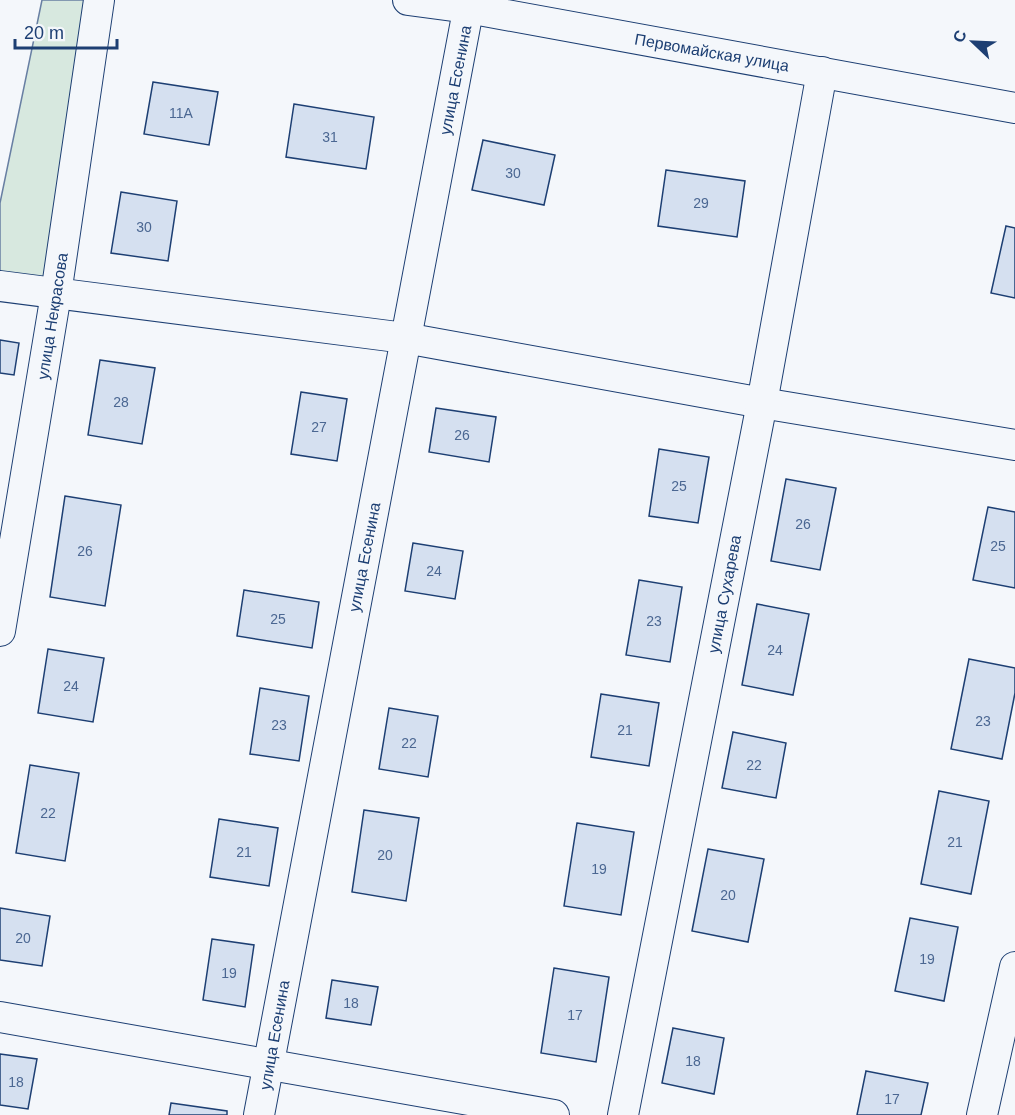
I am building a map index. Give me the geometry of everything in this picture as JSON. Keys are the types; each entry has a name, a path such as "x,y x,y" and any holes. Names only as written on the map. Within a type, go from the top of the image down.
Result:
{"street":[{"name":"улица Некрасова","path":"0,631 56,294 99,0"},
{"name":"Первомайская улица","path":"408,0 469,4 1015,108"},
{"name":"улица Есенина","path":"259,1115 469,4"},
{"name":"улица Сухарева","path":"623,1115 762,403 822,72"},
{"path":"0,286 405,338 762,403 1015,445"},
{"path":"982,1115 1015,967"},
{"path":"0,1017 554,1115"}],"shaded area":[{"path":"42,0 106,0 59,285 0,275 0,203"}],"building":[{"path":"153,82 218,92 209,145 144,134"},
{"path":"294,104 374,117 366,169 286,157"},
{"path":"483,140 555,155 544,205 472,190"},
{"path":"666,170 745,181 737,237 658,226"},
{"path":"121,192 177,201 168,261 111,253"},
{"path":"1006,226 1015,228 1015,298 991,293"},
{"path":"0,340 19,343 14,375 0,373"},
{"path":"100,360 155,368 142,444 88,435"},
{"path":"301,392 347,399 337,461 291,454"},
{"path":"436,408 496,417 489,462 429,452"},
{"path":"659,449 709,457 698,523 649,516"},
{"path":"786,479 836,488 820,570 771,561"},
{"path":"65,496 121,505 105,606 50,597"},
{"path":"988,507 1015,512 1015,588 973,580"},
{"path":"413,543 463,551 455,599 405,591"},
{"path":"639,580 682,587 670,662 626,655"},
{"path":"244,590 319,602 312,648 237,636"},
{"path":"757,604 809,614 793,695 742,685"},
{"path":"48,649 104,658 93,722 38,713"},
{"path":"969,659 1015,668 1015,693 1002,759 951,749"},
{"path":"260,688 309,696 299,761 250,754"},
{"path":"601,694 659,703 649,766 591,757"},
{"path":"389,708 438,716 428,777 379,769"},
{"path":"733,732 786,743 776,798 722,788"},
{"path":"30,765 79,773 65,861 16,853"},
{"path":"939,791 989,801 971,894 921,884"},
{"path":"364,810 419,818 406,901 352,892"},
{"path":"219,819 278,828 269,886 210,877"},
{"path":"577,823 634,832 621,915 564,906"},
{"path":"708,849 764,859 748,942 692,931"},
{"path":"0,908 50,916 42,966 0,960"},
{"path":"910,918 958,927 944,1001 895,991"},
{"path":"212,939 254,945 245,1007 203,1000"},
{"path":"554,968 609,977 596,1062 541,1053"},
{"path":"332,980 378,987 371,1025 326,1018"},
{"path":"673,1028 724,1038 714,1094 662,1083"},
{"path":"0,1054 37,1059 28,1109 0,1105"},
{"path":"866,1071 928,1083 921,1115 857,1115"},
{"path":"171,1103 227,1111 227,1115 169,1115"}]}
